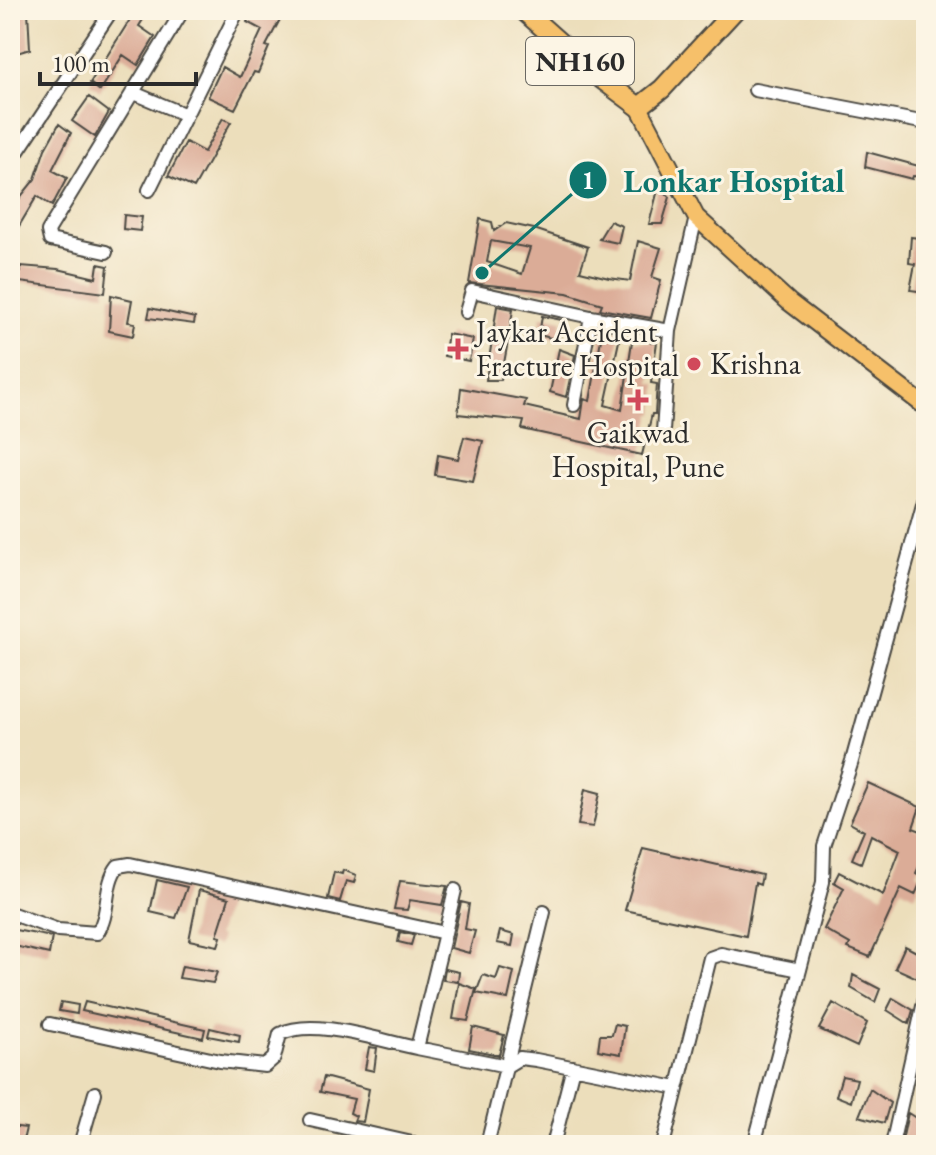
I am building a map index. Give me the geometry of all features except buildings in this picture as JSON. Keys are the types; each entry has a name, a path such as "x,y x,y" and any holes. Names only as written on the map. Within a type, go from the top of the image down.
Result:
{"highway":[{"name":"NH160","path":"523,10 596,75 639,107 662,89 735,10"}],"main road":[{"path":"639,107 696,217 789,302 926,407"}],"street":[{"path":"10,163 112,10"},
{"path":"106,252 61,245 50,240 48,231 183,10"},
{"path":"149,190 238,10"},
{"path":"755,90 926,123"},
{"path":"134,93 186,115"},
{"path":"663,431 670,331 696,217"},
{"path":"466,312 472,291 670,331"},
{"path":"574,405 591,317"},
{"path":"754,1145 823,882 824,846 852,761 926,493"},
{"path":"10,913 58,930 97,933 103,924 112,874 118,866 130,864 445,933"},
{"path":"417,1048 455,890"},
{"path":"487,1145 544,912"},
{"path":"663,1145 710,958 721,954 800,970"},
{"path":"892,1145 926,993"},
{"path":"50,1024 220,1061 265,1066 274,1058 280,1034 292,1028 314,1027 507,1066 520,1058 677,1088"},
{"path":"553,1145 573,1067"},
{"path":"80,1145 95,1093"},
{"path":"310,1120 391,1142 421,1145"}],"place":[{"name":"Lonkar Hospital","path":"482,273"},
{"name":"Jaykar Accident Fracture Hospital","path":"458,349"},
{"name":"Krishna","path":"694,364"},
{"name":"Gaikwad Hospital, Pune","path":"638,400"}]}
